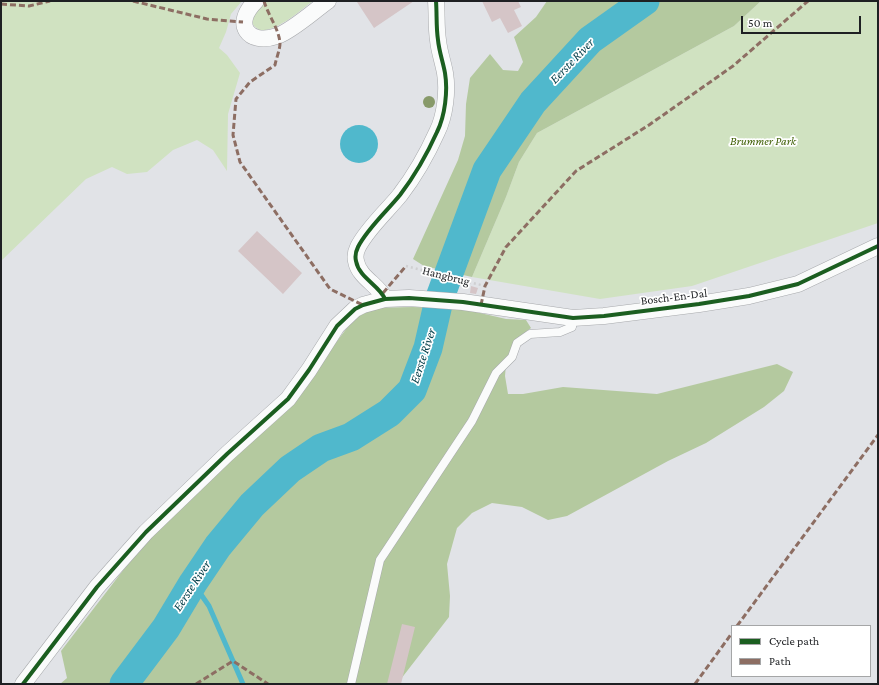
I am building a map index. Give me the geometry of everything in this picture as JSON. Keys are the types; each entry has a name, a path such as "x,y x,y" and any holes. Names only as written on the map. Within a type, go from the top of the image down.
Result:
{"street":[{"path":"256,1 246,14 243,22 246,30 251,35 259,38 278,36 328,1"},
{"path":"385,299 383,293 370,284 359,269 356,262 356,253 364,238 401,194 438,131 444,112 446,74 438,41 436,1"},
{"name":"Bosch-En-Dal","path":"23,684 97,587 146,532 227,454 288,399 309,370 337,326 355,309 363,305 385,299 409,298 463,302 572,318 604,316 749,296 798,284 878,246"}],"lane":[{"path":"351,684 380,560 472,421 496,373 512,357 518,343 530,334 560,332 572,327 572,318"}],"green space":[{"path":"1,1 242,1 231,14 226,32 219,48 227,55 240,73 228,114 227,171 213,150 197,140 173,150 147,172 127,174 112,167 86,179 1,261"},
{"path":"260,1 313,1 282,23 275,27 261,31 254,26 251,20"},
{"path":"547,1 761,1 734,26 537,133 519,162 506,197 472,277 424,266 413,259 458,160 465,136 466,104 470,78 490,54 503,70 518,71 523,62 514,37 536,17"},
{"name":"Brummer Park","path":"761,1 878,1 878,223 692,286 600,299 472,277 506,197 519,162 537,133 734,26"},
{"path":"413,307 463,309 506,319 526,320 531,328 521,336 506,364 505,376 508,394 523,394 563,387 657,394 777,364 793,372 784,391 764,407 706,443 668,461 567,516 548,520 522,507 492,503 472,513 457,528 447,564 450,596 449,617 397,684 60,684 67,678 61,651 151,534 232,459 278,419 353,320 367,308"}],"water":[{"path":"359,125 369,128 375,134 378,144 375,154 369,160 359,163 349,160 343,154 340,144 343,134 349,128"}],"building":[{"path":"414,1 374,28 357,2"},
{"path":"482,1 518,1 521,7 514,10 522,26 508,33 500,18 492,22"},
{"path":"257,231 302,273 283,294 238,251"},
{"path":"471,286 478,288 476,294 470,293"},
{"path":"402,624 415,627 401,684 387,684"}],"waterway":[{"name":"Eerste River","path":"124,684 166,628 193,583 218,546 252,505 290,469 321,448 351,437 389,413 412,390 428,348 439,300 487,170 533,102 590,40 645,1"},
{"path":"193,583 209,606 243,684"}],"marked path":[{"path":"1,4 29,6 50,1"},
{"path":"133,1 207,19 243,22"},
{"path":"264,1 278,32 280,46 275,65 250,82 236,99 233,135 240,162 330,289 363,305"},
{"path":"481,305 485,286 506,247 576,171 649,125 733,66 808,1"},
{"path":"383,293 406,266"},
{"path":"738,625 878,435"},
{"path":"695,684 731,634"},
{"path":"196,684 233,661 268,684"}],"cycle path":[{"path":"385,299 361,272 356,261 356,254 362,240 400,195 415,173 440,126 445,103 446,80 437,35 436,1"},
{"path":"23,684 97,587 146,532 227,454 288,399 309,370 337,326 355,309 363,305 385,299 409,298 463,302 573,318 604,316 749,296 798,284 878,246"}]}
